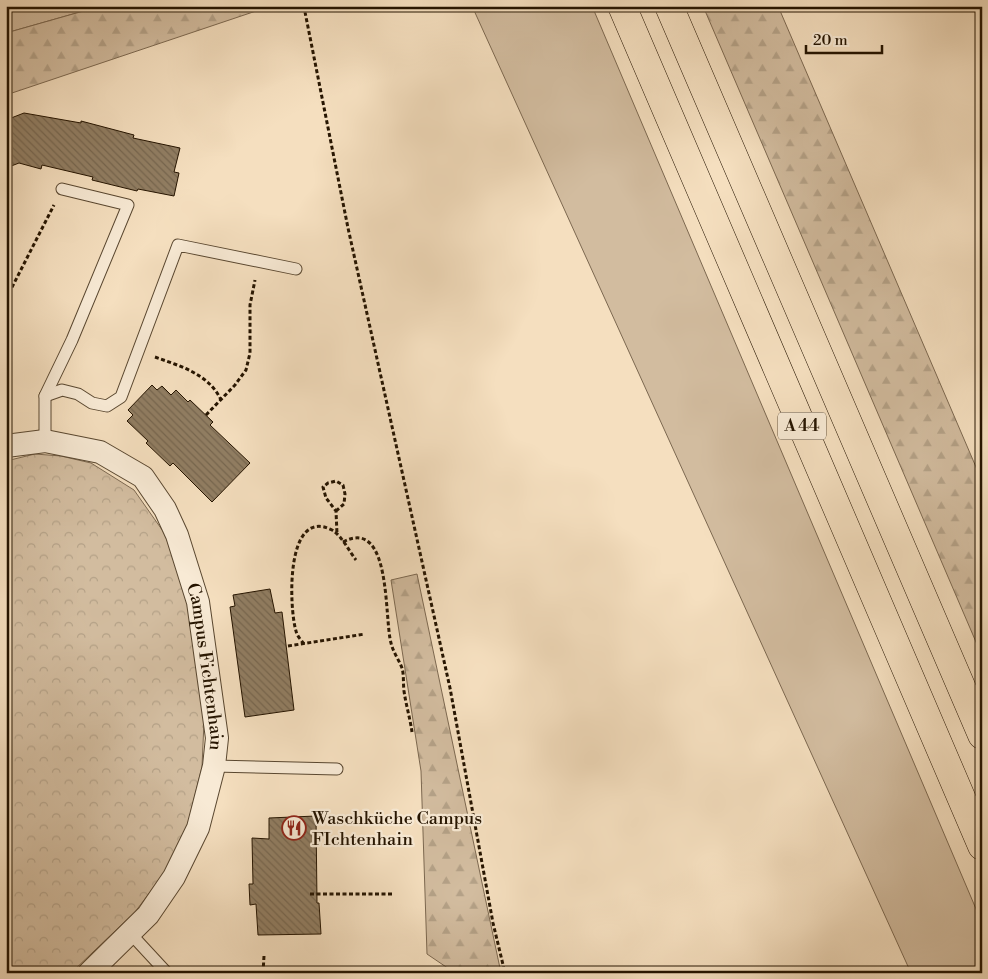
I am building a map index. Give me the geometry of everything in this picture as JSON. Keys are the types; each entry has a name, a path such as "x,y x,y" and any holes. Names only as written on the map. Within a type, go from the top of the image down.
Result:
{"highway":[{"name":"A 44","path":"622,6 982,846"},
{"name":"A 44","path":"670,6 982,735"}],"street":[{"name":"Campus Fichtenhain","path":"6,446 45,441 100,452 143,477 165,509 177,534 198,602 217,738 214,766 198,828 178,869 148,915 89,973"}],"lane":[{"path":"45,441 45,396 72,340 128,206 62,189"},
{"path":"45,396 62,390 78,394 92,403 107,406 120,396 178,246 296,269"},
{"path":"214,766 336,769"},
{"path":"130,933 167,973"}],"path":[{"path":"302,6 305,12 348,228 450,688 493,923 505,973"},
{"path":"6,298 62,189"},
{"path":"206,415 235,385 246,370 250,353 250,305 259,261"},
{"path":"138,352 184,368 203,377 217,390 221,400"},
{"path":"336,511 344,504 345,494 343,485 336,480 323,487 326,498 336,511 338,535"},
{"path":"304,644 296,634 292,601 294,556 299,541 306,531 318,527 331,530 338,535 356,560"},
{"path":"343,542 352,537 368,540 378,556 385,590 390,643 402,669 412,732"},
{"path":"288,646 365,634"},
{"path":"310,894 393,894"},
{"path":"263,973 264,956"}],"green space":[{"path":"6,6 93,6 87,10 6,33"},
{"path":"93,6 271,6 6,95 6,33 87,10"},
{"path":"472,6 592,6 982,923 982,973 911,973"},
{"path":"703,6 778,6 982,481 982,656"},
{"path":"35,454 61,456 91,463 134,490 165,534 189,608 204,722 202,767 187,827 163,875 135,912 71,973 6,973 6,461"},
{"path":"417,574 501,973 455,973 427,954 421,771 391,580"}],"building":[{"path":"24,113 81,123 81,121 134,135 133,138 180,148 174,172 179,173 174,196 138,189 137,191 92,180 93,177 42,165 41,169 19,163 6,168 6,120"},
{"path":"152,385 157,390 162,386 171,395 176,390 188,402 190,400 213,422 210,425 250,463 212,502 173,463 170,466 127,421 133,415 128,410"},
{"path":"270,589 275,613 282,612 294,710 245,717 230,607 235,606 233,595"},
{"path":"316,816 317,903 319,903 321,934 258,935 256,904 250,905 249,884 253,884 252,838 269,839 269,818"}],"place":[{"name":"Waschküche Campus FIchtenhain","path":"294,828"}]}
